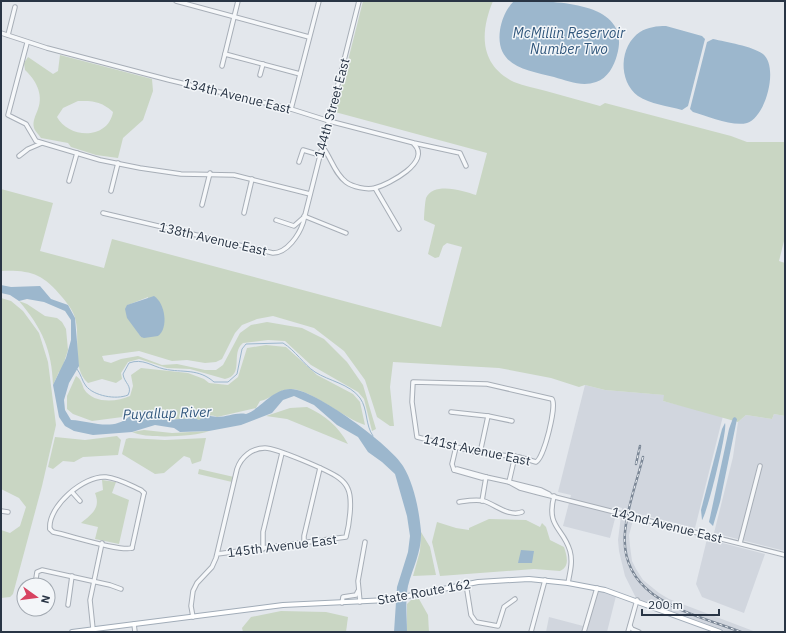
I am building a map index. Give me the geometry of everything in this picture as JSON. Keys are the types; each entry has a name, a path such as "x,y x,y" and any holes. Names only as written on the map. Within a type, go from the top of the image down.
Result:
{"main road":[{"name":"State Route 162","path":"72,632 283,604 342,603 388,600 466,584 504,579 545,580 597,588 636,600 720,632"}],"street":[{"path":"176,1 309,37"},
{"path":"222,66 238,1"},
{"path":"291,109 319,1"},
{"name":"144th Street East","path":"304,217 359,1"},
{"path":"8,35 15,7"},
{"name":"134th Avenue East","path":"1,33 25,40 27,43 169,80 291,109 414,144 460,153 466,166"},
{"path":"27,43 8,115 26,124 34,140 118,163 174,173 234,175 310,194"},
{"path":"225,54 300,74"},
{"path":"260,75 263,64"},
{"path":"19,156 28,149 42,143"},
{"path":"322,146 344,181 362,188 375,188 404,174 413,166 418,154 418,149 414,144"},
{"path":"299,162 304,150 320,155"},
{"path":"69,181 77,153"},
{"path":"111,191 118,163"},
{"path":"202,205 210,173"},
{"path":"244,213 252,179"},
{"path":"375,188 399,229"},
{"name":"138th Avenue East","path":"103,214 276,253 298,237 304,217"},
{"path":"276,220 294,226 304,217 346,233"},
{"name":"141st Avenue East","path":"413,382 486,384 548,397 554,400 554,406 545,444 537,462 515,456 480,453 416,437 412,397 413,382"},
{"path":"451,412 488,416 512,421"},
{"path":"480,453 488,416"},
{"name":"142nd Avenue East","path":"456,447 453,468 486,477 514,482 541,490 554,496 785,555"},
{"path":"193,617 191,600 194,587 212,567 217,554 237,469 242,458 252,451 266,448 320,468 304,536 304,543"},
{"path":"263,549 263,532 282,453"},
{"path":"509,482 515,456"},
{"path":"740,543 760,466"},
{"name":"145th Avenue East","path":"217,554 342,539 347,536 352,502 349,490 338,477 320,468"},
{"path":"106,477 145,492 133,550 102,544 48,530 51,518 57,507 72,492 94,478 106,477"},
{"path":"482,501 486,477"},
{"path":"72,492 80,501"},
{"path":"554,496 551,507 553,520 568,546 571,556 568,583"},
{"path":"459,502 482,501 507,512 522,512"},
{"path":"1,511 8,512"},
{"path":"360,602 358,577 365,542"},
{"path":"93,629 90,604 93,581 102,544"},
{"path":"37,577 39,571 42,570 117,586 121,589"},
{"path":"68,605 72,576"},
{"path":"531,632 545,580"},
{"path":"466,584 471,615 476,622 498,626 501,622 504,607 515,599"},
{"path":"584,632 597,588"},
{"path":"342,603 343,597 356,595 358,590"},
{"path":"628,632 636,600"},
{"path":"134,624 135,632"},
{"path":"630,627 639,632"}],"shaded area":[{"path":"585,385 605,390 665,395 663,401 723,416 695,528 635,513 629,535 632,561 643,580 669,599 756,632 720,632 637,600 625,576 619,551 618,540 622,508 618,507 610,538 563,526 571,495 558,492"},
{"path":"774,414 785,416 785,551 714,533 733,457 738,422 746,415 772,419"},
{"path":"707,539 765,554 744,613 702,597 696,584"},
{"path":"600,591 616,596 607,632 546,632 549,617 587,627 597,592"}],"green space":[{"path":"363,1 493,1 486,24 486,47 494,67 514,82 600,106 605,103 731,136 747,142 785,142 785,237 779,261 785,263 785,416 774,414 772,419 746,415 738,422 663,401 664,395 605,390 585,385 579,387 551,378 499,368 393,362 390,387 394,426 390,426 377,417 365,380 344,351 314,328 273,316 257,319 242,325 235,333 222,359 216,362 205,363 187,360 172,361 139,351 102,356 104,361 111,363 121,359 138,356 162,365 177,364 205,370 216,370 223,365 240,333 251,325 267,322 302,328 324,339 347,362 363,385 376,429 372,431 364,399 358,392 311,365 285,341 268,340 243,343 239,347 234,373 231,377 225,379 190,369 167,368 139,359 128,362 121,373 122,379 116,383 102,379 88,383 83,377 78,361 77,326 75,318 66,302 49,283 36,275 21,271 1,271 1,189 53,203 40,251 104,268 112,239 441,327 462,247 447,243 443,246 439,257 435,258 428,254 435,225 424,220 426,198 430,193 442,189 464,191 476,195 487,153 335,112","holes":["148,297 141,337 136,329 128,305"]},
{"path":"60,55 152,79 153,91 143,120 123,138 118,158 96,155 71,147 68,143 41,138 35,130 34,118 40,103 40,98 38,87 25,70 24,63 28,57 53,74 58,71","holes":["78,101 93,102 109,108 113,112 110,121 104,128 96,132 79,132 70,129 57,117 63,108"]},
{"path":"1,298 11,301 23,311 39,333 48,362 56,425 42,486 18,577 16,577 13,594 10,597 1,598 1,530 10,533 20,526 26,507 19,498 1,489"},
{"path":"19,301 27,304 45,316 57,318 62,322 66,329 68,350 61,372 59,372 53,385 48,350 40,330"},
{"path":"266,345 286,347 317,375 353,394 360,402 365,425 308,394 299,390 291,389 287,389 260,401 256,408 217,417 208,416 199,420 194,418 167,420 130,416 92,421 73,414 67,409 67,396 76,376 88,394 99,399 106,400 119,400 130,396 133,386 131,375 141,368 188,373 204,379 209,383 228,385 238,377 247,348"},
{"path":"307,407 331,422 348,444 287,419 266,416 290,408"},
{"path":"144,430 172,433 209,431 182,436 148,436 132,432"},
{"path":"117,436 121,440 118,455 83,457 74,462 63,461 53,469 48,467 55,437 85,440"},
{"path":"206,438 201,461 192,464 190,458 184,456 164,473 155,474 122,454 126,439 165,440"},
{"path":"199,469 234,477 232,482 198,474"},
{"path":"102,480 116,482 112,493 129,500 119,544 95,539 98,527 81,523 92,514 96,507 97,498 95,493 103,490"},
{"path":"489,519 526,520 540,527 542,523 546,527 550,540 564,547 567,557 565,567 560,571 534,569 440,576 432,542 437,522 456,528 469,530 469,528"},
{"path":"421,532 430,547 436,575 413,576 420,551"},
{"path":"419,599 428,615 429,632 407,632 407,604 411,600"},
{"path":"281,611 326,612 348,617 346,632 243,632 242,628 251,617"}],"water":[{"name":"McMillin Reservoir Number Two","path":"514,1 548,2 586,7 601,14 613,23 619,37 617,55 607,75 596,82 580,84 533,72 515,65 503,52 500,42 500,30 503,18"},
{"path":"666,26 702,36 705,39 688,106 682,110 654,103 638,96 631,90 624,73 625,54 633,38 646,29"},
{"path":"713,39 758,51 768,60 770,80 765,102 760,112 754,119 747,123 735,124 693,112 690,109 707,42"},
{"path":"1,285 11,287 40,286 51,299 68,305 75,318 79,366 69,383 64,400 65,410 71,420 109,425 123,421 130,416 167,420 194,418 199,420 208,416 217,417 246,414 257,408 277,392 290,389 301,391 333,407 384,445 396,457 407,473 415,497 421,531 417,559 407,592 407,632 394,632 397,587 408,552 410,536 407,516 395,474 368,452 358,437 337,425 314,405 294,396 283,400 272,413 241,425 209,431 180,432 174,428 155,425 132,432 93,435 74,431 65,426 59,417 53,385 66,358 71,340 71,320 65,311 44,302 27,299 19,301 10,295 1,293"},
{"path":"154,296 158,299 163,310 164,327 158,336 144,338 141,337 127,318 125,309 127,305"},
{"path":"735,417 737,419 720,502 713,526 709,522 729,429 733,418"},
{"path":"725,423 716,472 702,520 701,510 722,429"},
{"path":"521,550 534,551 532,563 518,563"}],"waterway":[{"path":"77,369 83,382 94,392 100,395 118,397 128,395 129,392 129,387 123,374 129,363 139,361 164,369 196,373 214,382 228,382 237,374 242,349 246,344 283,343 315,372 351,389 356,393 363,402 370,432 373,436"}],"railway":[{"path":"636,464 640,446"},
{"path":"643,457 630,504 625,532 626,555 634,574 646,589 662,600 681,610 741,632"}],"water label":[{"name":"Puyallup River","path":"167,413"}]}
